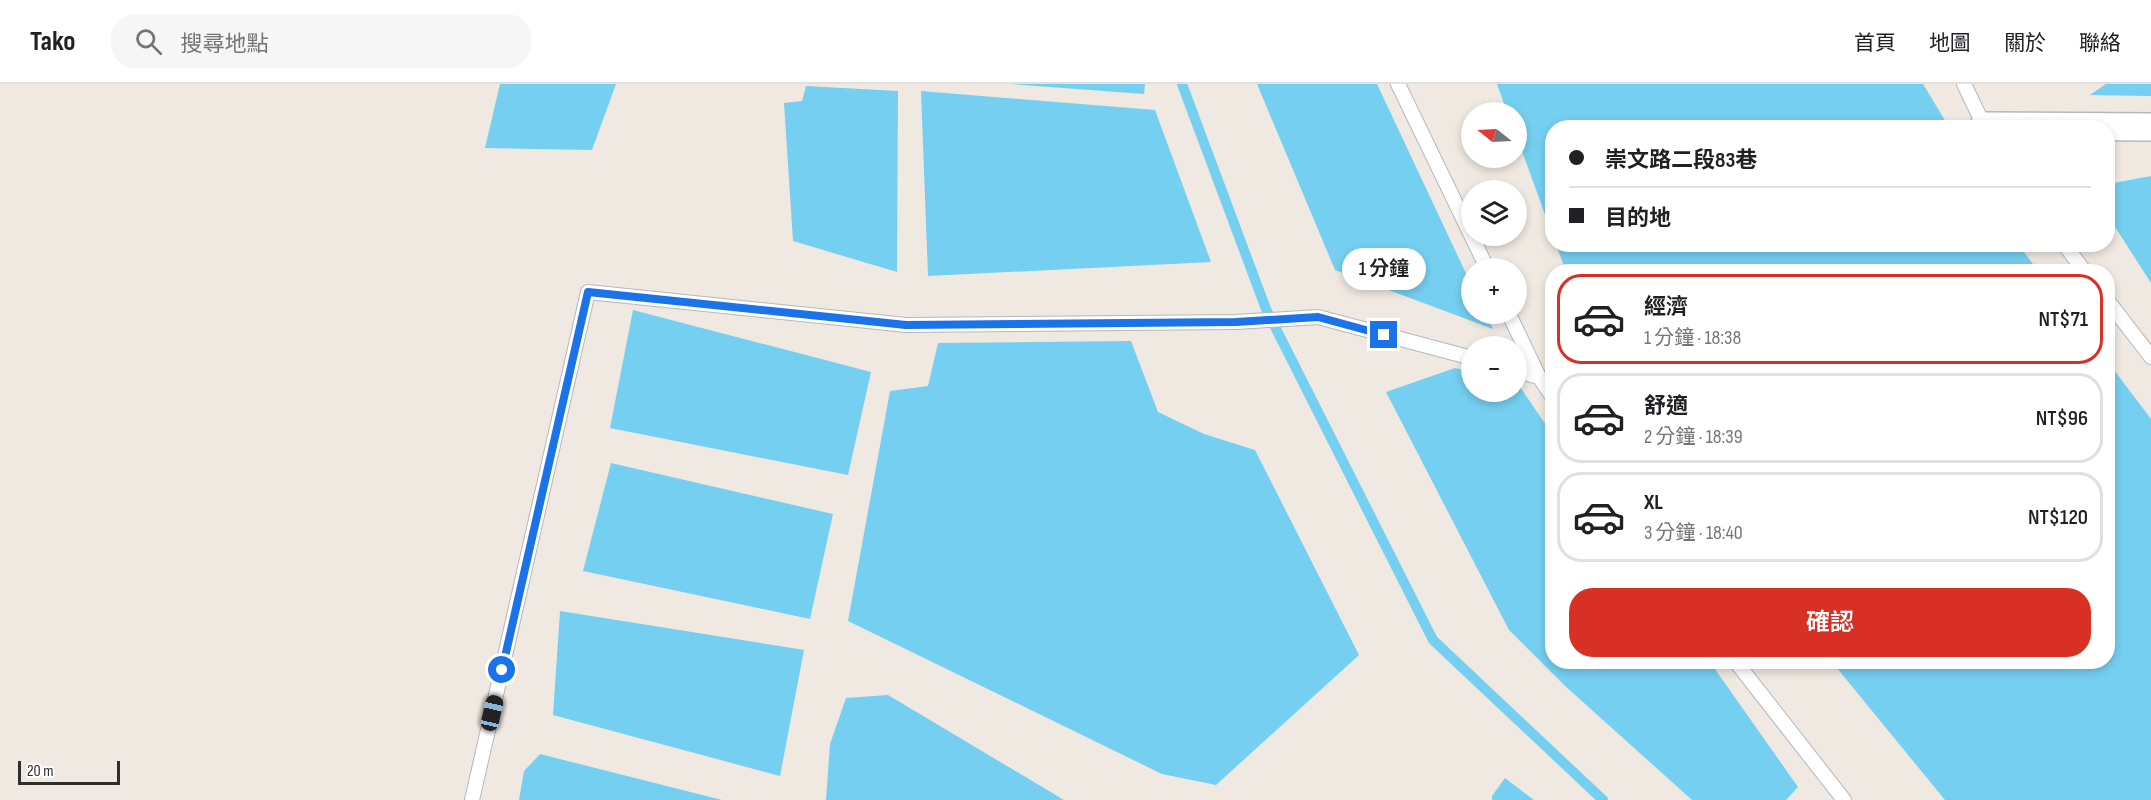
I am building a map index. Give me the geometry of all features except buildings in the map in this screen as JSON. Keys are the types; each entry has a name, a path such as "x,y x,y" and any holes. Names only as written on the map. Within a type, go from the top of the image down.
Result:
{"street":[{"path":"2115,127 2151,127"}],"lane":[{"path":"1398,84 1482,258"},
{"path":"1964,84 1982,120"},
{"path":"472,800 588,292 906,325 1236,322 1318,317 1461,355"},
{"path":"2115,310 2151,357"},
{"path":"1514,324 1545,386"},
{"path":"1527,373 1539,377"},
{"path":"1742,669 1844,800"}],"water":[{"path":"500,84 616,84 592,150 485,148"},
{"path":"1011,84 1145,84 1144,94"},
{"path":"1257,84 1377,84 1461,263 1461,317 1335,270"},
{"path":"1497,84 1923,84 1945,120 1545,120 1545,215 1527,165 1527,102 1503,102"},
{"path":"2106,84 2151,84 2151,96 2090,95"},
{"path":"806,86 898,91 897,272 793,241 784,103 802,101"},
{"path":"921,91 1155,110 1211,262 928,276"},
{"path":"2151,176 2151,283 2115,227 2115,183"},
{"path":"1559,252 2024,252 2033,264 1563,264"},
{"path":"633,310 871,372 848,475 610,428"},
{"path":"1480,324 1491,324 1493,329"},
{"path":"1131,341 1158,412 1204,434 1255,450 1359,655 1216,785 1162,774 848,621 890,391 928,386 938,343"},
{"path":"1455,368 1461,370 1461,402 1527,402 1527,397 1545,424 1545,666 1509,630 1386,392"},
{"path":"2115,371 2151,419 2151,800 1945,800 1838,669 2115,669"},
{"path":"611,463 833,514 810,619 583,571"},
{"path":"560,611 804,650 780,776 553,715"},
{"path":"1548,669 1715,669 1798,787 1786,800 1692,800"},
{"path":"888,695 1064,800 826,800 830,744 846,698"},
{"path":"540,754 722,800 519,800 524,771"},
{"path":"1505,778 1534,800 1492,800 1492,796"}],"waterway":[{"path":"1182,84 1266,309 1433,640 1603,800"}],"route":[{"path":"502,670 588,292 906,325 1236,322 1318,317 1384,335"}]}
